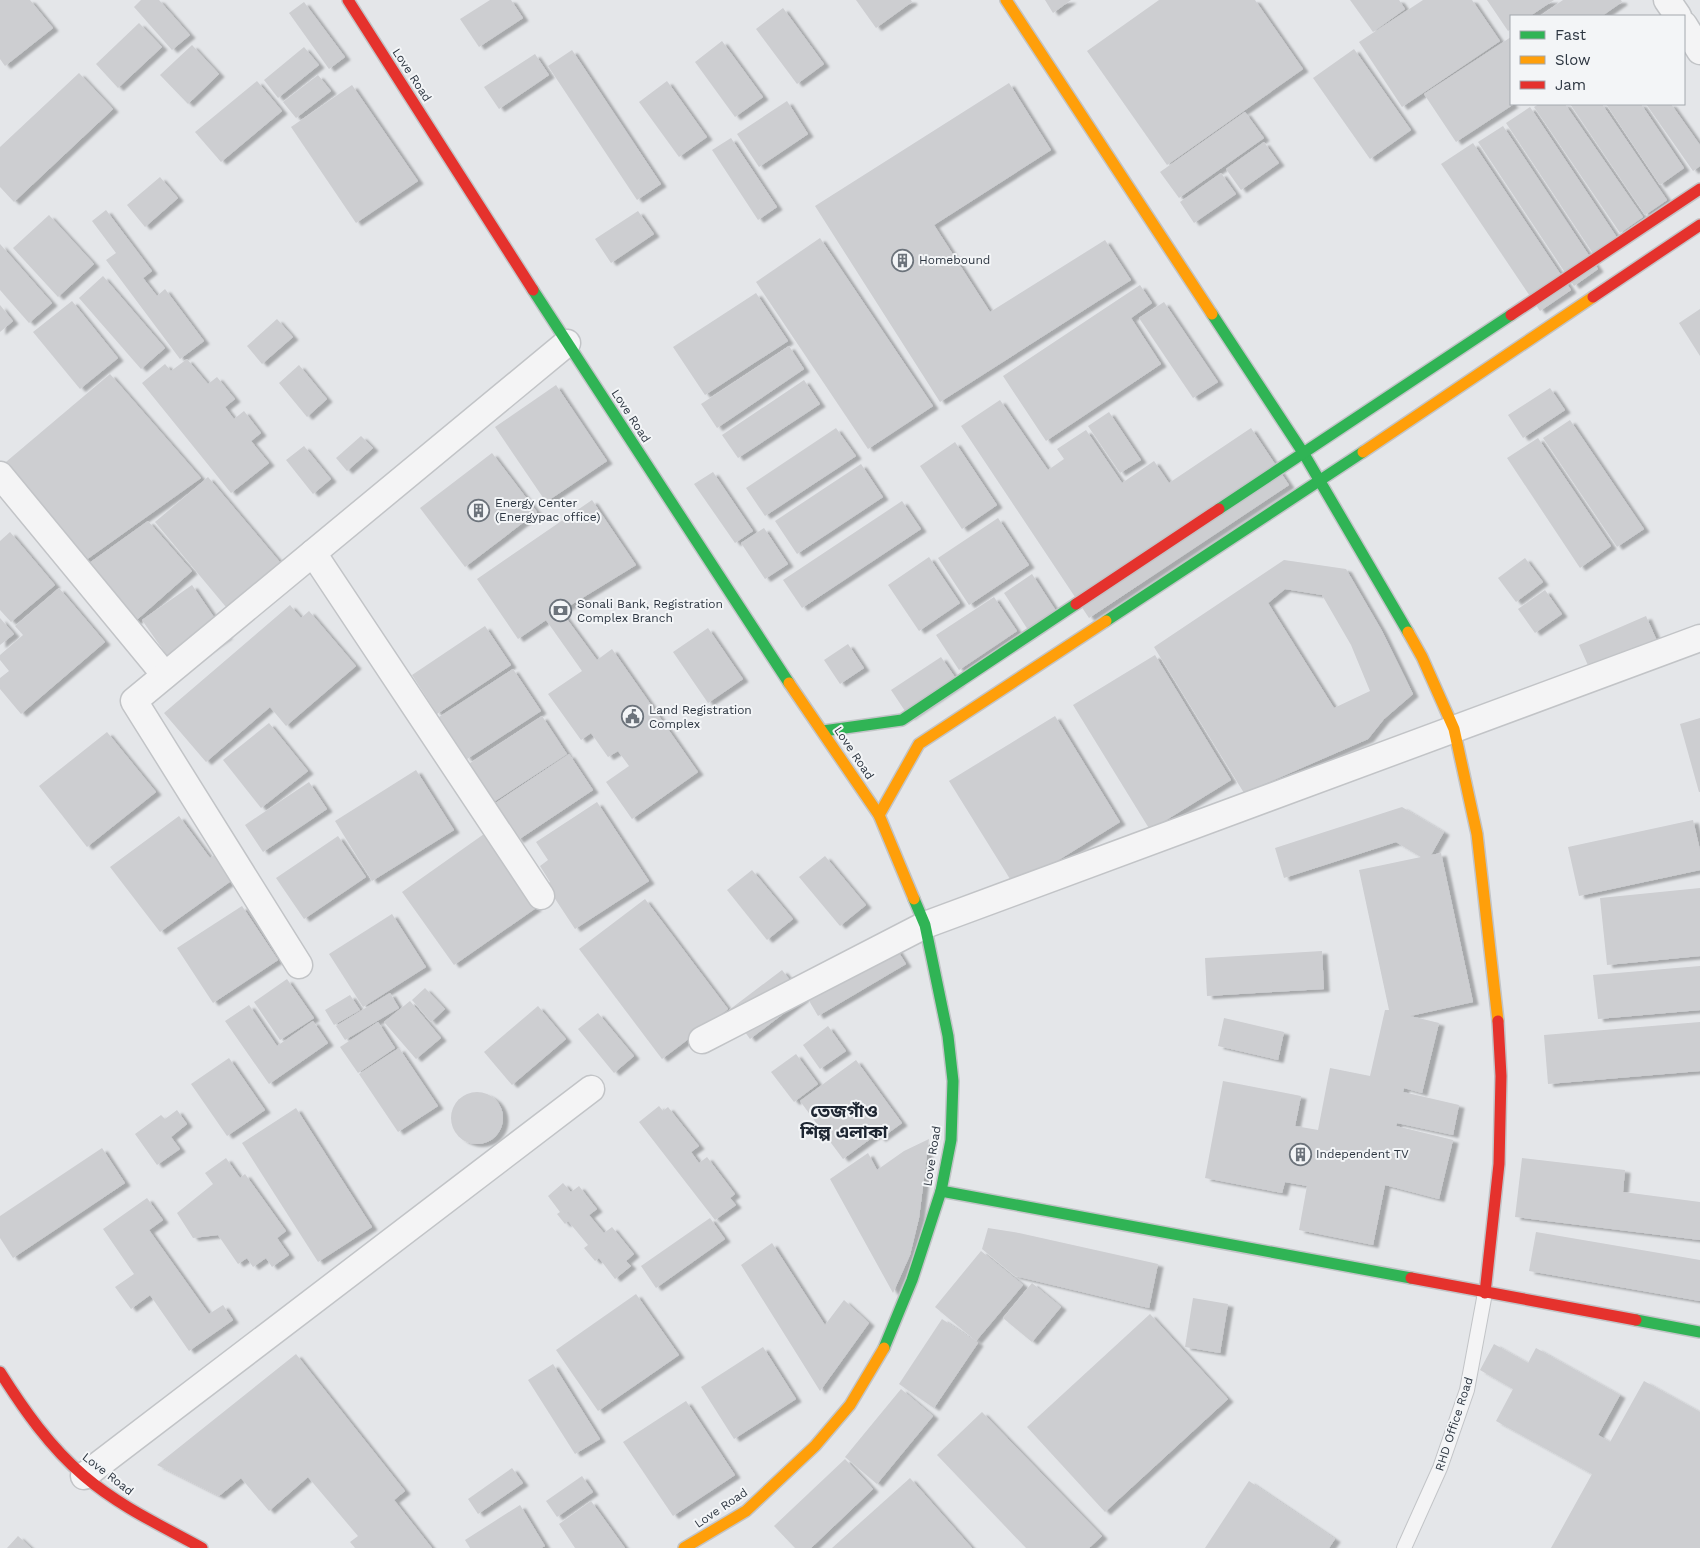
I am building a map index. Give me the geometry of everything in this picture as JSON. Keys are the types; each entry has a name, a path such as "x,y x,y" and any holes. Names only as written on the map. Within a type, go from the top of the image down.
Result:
{"main road":[{"name":"Love Road","path":"348,0 567,343 879,816 925,925 948,1036 953,1081 951,1140 941,1191 912,1280 888,1341 850,1405 815,1446 746,1511 684,1548"},
{"path":"1006,0 1304,454 1422,658 1454,729 1477,834 1497,996 1501,1076 1499,1164 1485,1293"},
{"path":"879,816 911,732 1304,454 1700,189"},
{"path":"823,731 911,732 1320,481 1700,225"},
{"path":"941,1191 1700,1332"},
{"name":"Love Road","path":"0,1372 18,1401 50,1440 84,1476 127,1507 202,1548"}],"street":[{"path":"1667,0 1677,15"},
{"path":"1685,27 1700,51"},
{"path":"299,964 134,701 567,343"},
{"path":"0,475 165,675"},
{"path":"313,553 541,896"},
{"path":"702,1040 925,925 1700,638"},
{"path":"84,1476 591,1089"}],"lane":[{"name":"RHD Office Road","path":"1404,1548 1440,1468 1467,1390 1485,1293"}],"building":[{"path":"0,0 30,0 53,28 5,66 0,59"},
{"path":"141,0 159,0 190,35 172,50 134,7"},
{"path":"490,0 511,0 523,18 479,47 460,19"},
{"path":"856,0 911,0 912,2 876,28"},
{"path":"1045,0 1071,0 1053,13"},
{"path":"1159,0 1255,0 1303,69 1167,165 1087,51"},
{"path":"1350,0 1399,0 1405,9 1373,32"},
{"path":"1423,0 1472,0 1500,41 1402,107 1359,42"},
{"path":"1487,0 1554,0 1532,15 1510,15 1510,30 1508,31"},
{"path":"1563,0 1621,0 1622,2 1603,15 1541,15"},
{"path":"304,2 345,57 329,69 289,13"},
{"path":"783,8 824,64 797,84 756,29"},
{"path":"139,23 162,47 118,88 96,64"},
{"path":"1510,38 1510,105 1512,105 1456,142 1424,94"},
{"path":"722,41 763,97 735,117 695,62"},
{"path":"192,45 219,74 188,104 160,75"},
{"path":"304,47 319,65 278,98 264,80"},
{"path":"1354,49 1411,130 1370,159 1313,78"},
{"path":"572,50 661,184 637,200 548,66"},
{"path":"535,54 549,75 499,109 484,87"},
{"path":"79,73 113,109 14,202 0,187 0,147"},
{"path":"318,75 331,91 296,118 283,102"},
{"path":"257,81 282,111 221,162 195,132"},
{"path":"667,81 707,137 679,157 639,102"},
{"name":"Homebound","path":"1009,83 1051,150 934,225 990,312 1105,240 1131,280 940,402 815,206"},
{"path":"352,85 418,181 356,223 291,127"},
{"path":"787,101 808,134 759,167 737,134"},
{"path":"1537,105 1566,105 1643,217 1620,233 1534,107"},
{"path":"1571,105 1603,105 1667,200 1645,215"},
{"path":"1607,105 1642,105 1684,168 1660,185"},
{"path":"1647,105 1672,105 1700,145 1700,166 1693,171"},
{"path":"1530,107 1618,239 1594,255 1506,123"},
{"path":"1245,112 1264,138 1179,198 1160,172"},
{"path":"1503,126 1598,269 1574,286 1478,142"},
{"path":"731,138 777,207 758,220 712,150"},
{"path":"1264,142 1279,163 1241,190 1226,169"},
{"path":"1473,143 1571,290 1540,311 1441,164"},
{"path":"1221,173 1236,194 1194,223 1180,202"},
{"path":"160,177 178,198 145,227 127,205"},
{"path":"106,210 152,271 143,278 157,296 165,289 204,341 180,359 106,260 116,253 92,221"},
{"path":"638,211 654,234 611,263 595,239"},
{"path":"49,215 94,264 58,297 13,248"},
{"path":"820,238 933,406 868,449 756,282"},
{"path":"0,244 52,303 29,323 0,290"},
{"path":"103,276 165,348 141,369 79,298"},
{"path":"1140,285 1152,303 1131,318 1161,364 1046,441 1003,376"},
{"path":"756,293 788,341 705,395 673,347"},
{"path":"72,301 118,358 80,389 33,332"},
{"path":"1164,302 1218,382 1193,398 1139,318"},
{"path":"0,305 13,321 0,332"},
{"path":"1700,309 1700,356 1679,323"},
{"path":"277,319 293,337 262,364 247,346"},
{"path":"789,346 804,369 717,428 701,404"},
{"path":"187,359 208,384 217,377 235,399 225,407 234,419 244,411 261,433 251,441 269,463 231,493 142,383 165,364 171,371"},
{"path":"299,365 327,399 307,417 279,383"},
{"path":"110,374 201,478 79,565 0,467"},
{"path":"804,380 820,404 738,458 722,435"},
{"name":"Energy Center (Energypac office)","path":"556,385 607,461 546,502 495,427"},
{"path":"1550,388 1565,410 1523,438 1508,415"},
{"path":"1000,400 1048,470 1064,459 1057,449 1086,430 1122,483 1154,461 1169,483 1251,428 1289,485 1089,618 961,426"},
{"path":"1109,412 1141,460 1120,473 1088,426"},
{"path":"1570,420 1644,529 1617,547 1543,438"},
{"path":"836,428 856,456 765,516 746,488"},
{"path":"361,436 373,448 347,471 336,458"},
{"path":"1538,438 1611,546 1580,568 1507,458"},
{"path":"955,442 997,505 962,529 920,466"},
{"path":"304,446 331,479 313,494 286,460"},
{"name":"Energy Center (Energypac office)","path":"492,453 537,512 465,567 420,508"},
{"path":"861,464 883,497 797,554 775,521"},
{"path":"713,472 753,531 735,543 694,484"},
{"path":"208,477 290,574 236,619 155,522"},
{"path":"592,500 636,565 561,611 597,660 612,649 698,772 632,819 606,782 629,766 618,751 608,757 591,733 581,740 548,694 582,671 546,620 518,639 477,579"},
{"path":"902,501 921,529 802,608 783,580"},
{"path":"998,518 1029,565 969,605 938,558"},
{"path":"148,521 192,571 131,625 81,569"},
{"path":"764,528 788,564 765,579 741,543"},
{"path":"10,532 55,585 11,622 0,610 0,541"},
{"path":"929,557 960,603 919,631 888,585"},
{"path":"1525,558 1543,582 1516,602 1498,578"},
{"path":"1284,560 1346,569 1382,631 1413,694 1384,719 1368,739 1244,793 1154,647","holes":["1285,589 1322,595 1351,645 1370,691 1334,708 1268,603"]},
{"path":"1032,574 1058,614 1030,633 1004,593"},
{"path":"192,585 227,636 177,670 142,620"},
{"path":"59,588 105,642 21,714 0,689 0,678 9,671 0,660 0,655 23,635 15,626"},
{"path":"1545,590 1562,614 1535,633 1518,609"},
{"path":"994,597 1017,631 959,670 936,635"},
{"path":"290,605 301,618 309,611 356,666 286,726 270,707 206,762 164,713"},
{"path":"1646,616 1657,641 1590,670 1579,645"},
{"path":"0,618 14,634 0,645"},
{"path":"485,626 511,665 437,714 412,675"},
{"path":"708,628 743,679 708,703 673,652"},
{"path":"848,644 864,668 840,684 824,660"},
{"path":"1155,655 1231,780 1150,830 1073,705"},
{"path":"941,657 959,683 909,717 891,690"},
{"path":"513,669 541,711 467,759 439,717"},
{"path":"542,716 567,754 492,803 467,765"},
{"path":"1055,716 1120,822 1015,887 949,781"},
{"path":"1700,718 1700,792 1699,792 1680,724"},
{"path":"269,723 308,771 261,808 223,760"},
{"path":"107,732 156,792 87,847 39,786"},
{"path":"569,754 593,790 518,840 494,804"},
{"path":"416,770 454,830 372,881 335,821"},
{"path":"309,782 327,809 263,852 245,825"},
{"path":"597,802 649,881 575,929 546,885 550,882 540,866 548,860 536,842"},
{"path":"1402,807 1444,832 1431,855 1441,853 1473,1002 1410,1016 1439,1023 1422,1093 1404,1088 1403,1092 1459,1105 1453,1135 1397,1123 1396,1126 1453,1140 1439,1199 1385,1185 1373,1245 1299,1230 1307,1186 1285,1182 1282,1193 1205,1178 1223,1081 1301,1096 1295,1126 1318,1130 1330,1068 1370,1076 1385,1010 1389,1010 1359,870 1421,857 1396,842 1284,878 1275,848"},
{"path":"179,816 210,858 220,851 238,876 160,932 110,867"},
{"path":"1693,820 1700,850 1700,870 1579,896 1568,847"},
{"path":"484,834 536,908 454,965 402,892"},
{"path":"338,836 366,877 304,919 276,878"},
{"path":"825,856 866,905 840,926 799,877"},
{"path":"752,870 793,919 767,940 727,890"},
{"path":"1700,888 1700,956 1607,965 1600,898"},
{"path":"645,899 728,1009 662,1059 579,949"},
{"path":"242,906 278,960 213,1003 177,948"},
{"path":"392,914 426,967 363,1007 329,954"},
{"path":"896,948 906,964 818,1016 808,999"},
{"path":"1322,951 1324,989 1207,996 1205,958"},
{"path":"1700,966 1700,1010 1598,1019 1593,975"},
{"path":"782,970 804,998 750,1039 729,1010"},
{"path":"287,979 314,1018 280,1040 254,1002"},
{"path":"425,988 445,1009 431,1022 412,1000"},
{"path":"390,993 399,1008 345,1040 336,1026"},
{"path":"350,995 360,1010 334,1025 325,1010"},
{"path":"410,1001 441,1038 416,1059 384,1022"},
{"path":"249,1005 277,1046 313,1021 328,1043 269,1084 225,1021"},
{"path":"538,1006 566,1039 512,1085 484,1052"},
{"path":"598,1013 634,1056 614,1073 578,1029"},
{"path":"1224,1018 1284,1032 1278,1060 1218,1046"},
{"path":"378,1022 395,1048 358,1073 340,1047"},
{"path":"1700,1022 1700,1071 1548,1084 1544,1035"},
{"path":"828,1026 846,1051 820,1069 803,1045"},
{"path":"399,1048 438,1106 398,1132 359,1074"},
{"path":"796,1054 818,1084 794,1102 771,1072"},
{"path":"229,1058 265,1110 227,1136 191,1084"},
{"path":"856,1060 902,1123 880,1139 877,1134 843,1159 800,1101"},
{"path":"477,1092 487,1094 495,1100 501,1108 503,1118 501,1128 495,1136 487,1142 477,1144 467,1142 459,1136 453,1128 451,1118 453,1108 459,1100 467,1094"},
{"path":"659,1106 663,1111 668,1107 699,1146 691,1152 699,1163 707,1157 735,1194 730,1198 736,1205 715,1220 639,1122"},
{"path":"296,1108 372,1227 318,1262 242,1143"},
{"path":"177,1110 187,1124 171,1137 180,1149 157,1165 135,1134 161,1115 165,1119"},
{"path":"929,1139 919,1218 910,1255 893,1293 830,1179 868,1153 877,1170 904,1151"},
{"path":"102,1148 125,1183 13,1258 0,1238 0,1216"},
{"path":"226,1158 240,1178 245,1174 286,1231 277,1238 289,1255 272,1267 266,1258 253,1267 247,1258 238,1264 218,1235 193,1238 177,1213 213,1184 205,1173"},
{"path":"1522,1158 1625,1170 1623,1192 1700,1202 1700,1240 1515,1217"},
{"path":"563,1183 571,1192 579,1186 597,1209 589,1215 604,1233 612,1227 634,1254 626,1261 631,1266 615,1279 599,1258 595,1261 584,1248 588,1245 568,1221 565,1224 557,1214 560,1212 548,1196"},
{"path":"147,1198 163,1220 149,1230 209,1314 223,1305 233,1320 189,1351 150,1295 131,1309 115,1287 134,1274 103,1229"},
{"path":"710,1218 725,1239 656,1288 641,1266"},
{"path":"988,1228 1019,1233 1158,1264 1149,1308 1015,1276 982,1249"},
{"path":"1536,1232 1700,1260 1700,1301 1529,1271"},
{"path":"772,1243 825,1325 844,1300 869,1323 820,1391 741,1265"},
{"path":"981,1251 1023,1285 976,1341 935,1307"},
{"path":"1032,1283 1061,1307 1032,1342 1003,1318"},
{"path":"636,1294 679,1355 598,1411 556,1350"},
{"path":"1193,1298 1228,1304 1220,1353 1185,1347"},
{"path":"1150,1314 1228,1399 1105,1512 1027,1427"},
{"path":"942,1319 978,1343 934,1408 899,1384"},
{"path":"1494,1344 1528,1363 1536,1348 1620,1395 1598,1435 1610,1442 1644,1381 1700,1412 1700,1548 1551,1548 1592,1474 1496,1421 1513,1389 1480,1370"},
{"path":"763,1347 796,1399 734,1439 701,1387"},
{"path":"296,1354 405,1491 394,1500 432,1548 355,1548 350,1542 358,1536 308,1477 269,1511 241,1478 219,1496 157,1465"},
{"path":"553,1364 600,1439 575,1454 528,1380"},
{"path":"901,1389 933,1416 877,1484 845,1457"},
{"path":"686,1401 735,1475 673,1516 623,1442"},
{"path":"982,1412 1102,1536 1089,1548 1026,1548 937,1455"},
{"path":"845,1459 873,1489 811,1548 795,1548 774,1526"},
{"path":"512,1468 523,1483 478,1514 468,1499"},
{"path":"582,1476 593,1492 557,1517 546,1501"},
{"path":"910,1478 972,1548 832,1548"},
{"path":"1249,1481 1335,1539 1329,1548 1205,1548"},
{"path":"591,1501 625,1548 575,1548 559,1524"},
{"path":"520,1505 545,1546 541,1548 470,1548 465,1540"},
{"path":"18,1536 31,1548 7,1548"}],"traffic: fast":[{"path":"533,290 789,683"},
{"path":"1212,314 1304,454 1408,632"},
{"path":"1219,509 1511,315"},
{"path":"1106,621 1363,452"},
{"path":"823,731 902,720 1076,604"},
{"path":"884,1348 912,1280 941,1191 951,1140 953,1081 948,1036 925,925 914,899"},
{"path":"941,1191 1411,1278"},
{"path":"1636,1320 1700,1332"}],"traffic: slow":[{"path":"1006,0 1212,314"},
{"path":"1363,452 1593,297"},
{"path":"879,815 919,744 1106,621"},
{"path":"1408,632 1422,657 1454,729 1477,834 1498,1021"},
{"path":"789,683 879,815 914,899"},
{"path":"684,1548 746,1511 815,1446 850,1405 884,1348"}],"traffic: jam":[{"path":"348,0 533,290"},
{"path":"1511,315 1700,189"},
{"path":"1593,297 1700,225"},
{"path":"1076,604 1219,509"},
{"path":"1485,1293 1499,1164 1501,1076 1498,1021"},
{"path":"1411,1278 1636,1320"},
{"path":"0,1372 38,1427 60,1453 84,1476 126,1506 202,1548"}],"place":[{"name":"Homebound","path":"903,260"},
{"name":"Energy Center (Energypac office)","path":"479,510"},
{"name":"Sonali Bank, Registration Complex Branch","path":"561,611"},
{"name":"Land Registration Complex","path":"633,717"},
{"name":"Independent TV","path":"1300,1154"}],"district":[{"name":"তেজগাঁও শিল্প এলাকা","path":"844,1120"}]}
